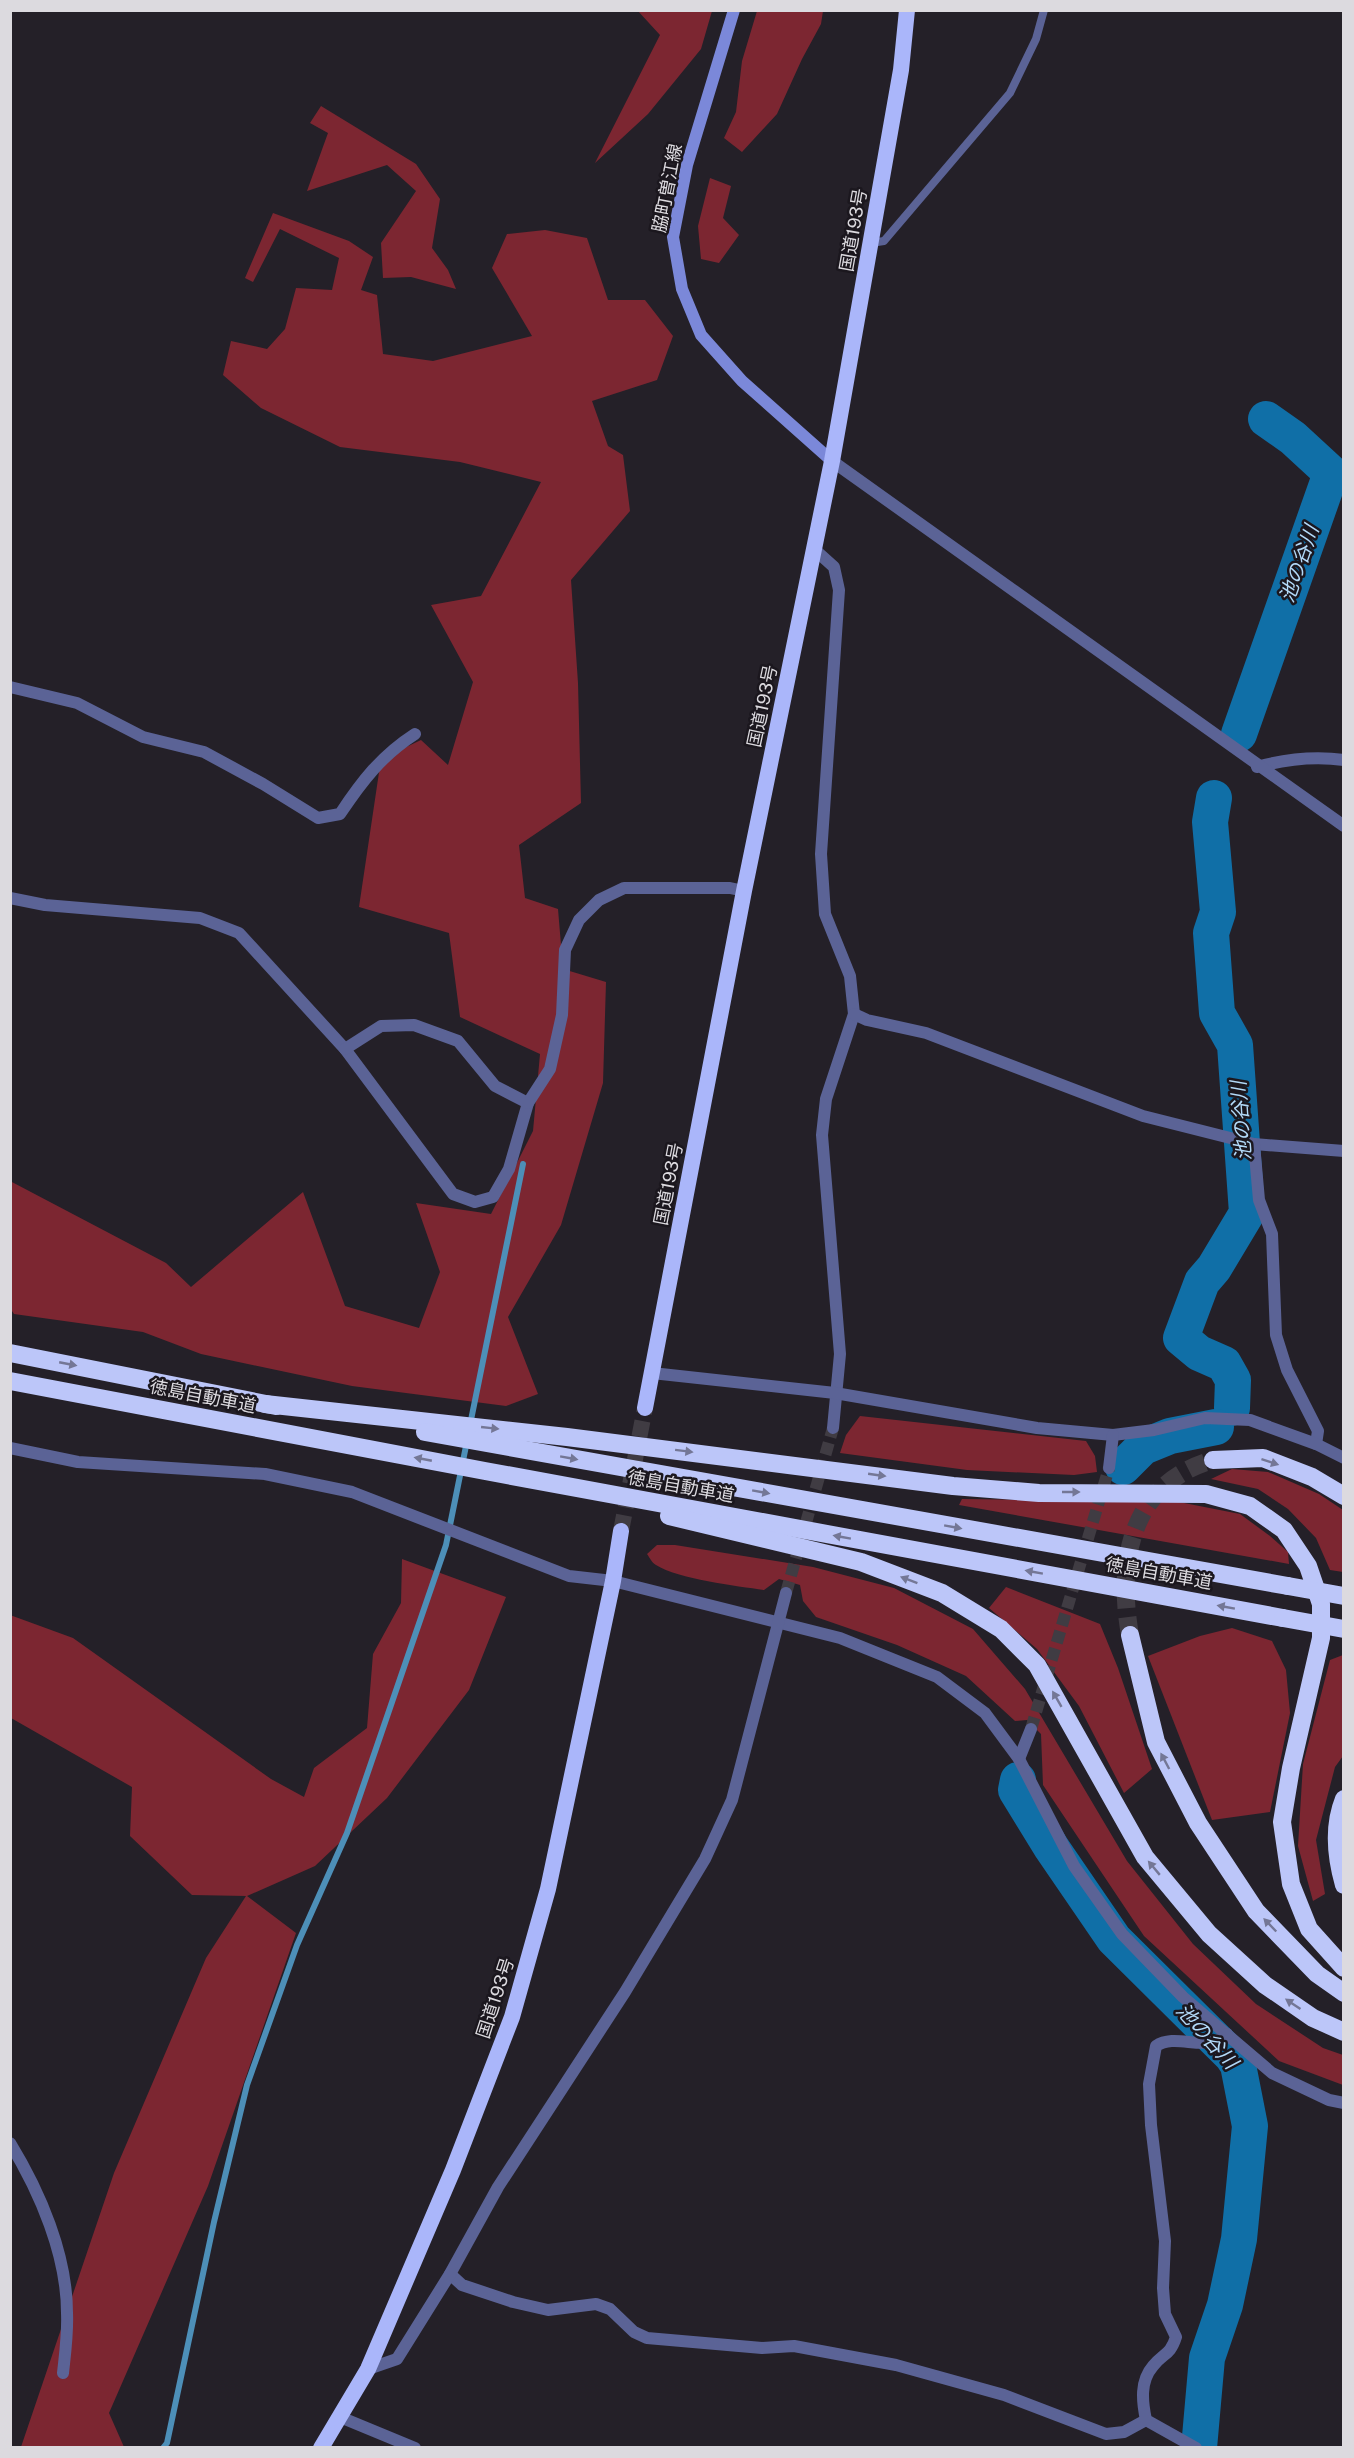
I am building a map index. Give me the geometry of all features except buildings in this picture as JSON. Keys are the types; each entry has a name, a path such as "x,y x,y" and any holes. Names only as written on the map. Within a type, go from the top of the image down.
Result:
{"highway":[{"name":"国道193号","path":"645,1408 744,891 832,461 901,70 907,10"},
{"name":"徳島自動車道","path":"10,1353 265,1404 1344,1596"},
{"name":"徳島自動車道","path":"10,1381 1344,1629"},
{"path":"265,1404 670,1449 952,1486 1039,1493 1206,1494 1250,1506 1284,1530 1308,1566 1321,1605 1321,1638 1291,1768 1282,1822 1291,1884 1309,1929 1344,1968"},
{"path":"1213,1460 1263,1458 1312,1477 1344,1496"},
{"path":"485,1471 861,1562 942,1593 1000,1629 1037,1665 1145,1857 1209,1934 1265,1985 1313,2018 1344,2032"},
{"name":"国道193号","path":"321,2448 368,2369 453,2170 512,2017 548,1889 613,1581 621,1531"},
{"path":"1130,1635 1156,1742 1198,1823 1256,1911 1317,1974 1344,1993"},
{"path":"1344,1799 1339,1811 1336,1858 1344,1885"}],"main road":[{"name":"脇町曽江線","path":"734,10 687,165 673,237 682,289 702,335 728,366 832,461"}],"street":[{"path":"832,461 1257,767 1344,826"},
{"path":"814,549 834,567 839,590 821,854 825,914 850,976 854,1014 826,1099 822,1135 840,1354 833,1428"},
{"path":"10,687 77,703 143,737 204,752 263,784 318,818 340,814 363,778 402,742 415,734"},
{"path":"1257,767 1283,760 1323,757 1344,760"},
{"path":"10,898 45,905 200,918 239,933 345,1049 453,1194 475,1202 493,1197 509,1169 528,1103 550,1069 562,1015 565,950 579,920 599,900 624,888 730,888 744,891"},
{"path":"854,1014 867,1020 926,1033 1143,1116 1247,1142 1344,1151"},
{"path":"345,1049 381,1026 414,1025 458,1041 495,1086 528,1103"},
{"path":"1247,1142 1259,1200 1272,1234 1276,1335 1287,1370 1318,1431 1316,1444"},
{"path":"652,1373 835,1393 1037,1428 1113,1435 1154,1430 1206,1418 1250,1420 1316,1444 1344,1458"},
{"path":"1109,1468 1113,1435"},
{"path":"10,1448 78,1461 265,1474 352,1492 569,1576 613,1581 779,1621 840,1638 937,1677 985,1713 1019,1759 1074,1866 1122,1934 1184,1997 1219,2039 1272,2073 1329,2100 1344,2103"},
{"path":"368,2369 397,2360 450,2274 498,2187 625,1992 705,1859 732,1800 786,1593"},
{"path":"1019,1759 1031,1729"},
{"path":"1146,2420 1143,2404 1144,2380 1153,2365 1172,2350 1176,2337 1165,2314 1163,2288 1165,2241 1151,2125 1149,2084 1156,2046 1163,2041 1219,2039"},
{"path":"10,2143 25,2168 49,2221 66,2289 67,2314 63,2373"},
{"path":"450,2274 462,2285 513,2302 548,2310 596,2304 610,2309 634,2332 647,2338 762,2348 794,2346 896,2365 1004,2395 1106,2433 1124,2432 1146,2420"},
{"path":"340,2417 409,2446"},
{"path":"1146,2420 1196,2447"}],"lane":[{"path":"871,243 884,241 1010,93 1036,39 1044,10"}],"shaded area":[{"path":"638,11 712,11 701,49 648,114 595,163 660,35"},
{"path":"757,11 823,11 821,24 777,114 742,152 724,138 736,112 742,61"},
{"path":"321,106 416,164 440,199 432,248 448,270 456,289 411,277 383,278 381,243 416,191 387,165 307,191 328,133 310,123"},
{"path":"710,178 731,186 723,218 739,235 719,263 701,259 698,226"},
{"path":"273,213 349,241 373,257 361,290 377,295 383,354 433,361 532,336 492,268 507,234 545,230 587,238 608,300 645,300 673,336 657,380 592,401 608,446 623,455 630,511 571,580 578,683 581,803 519,845 525,898 558,909 563,969 606,982 603,1083 561,1225 508,1317 538,1394 506,1406 352,1386 201,1354 143,1332 14,1314 10,1308 10,1181 166,1263 191,1287 303,1192 345,1306 419,1328 440,1272 416,1203 491,1214 533,1131 540,1054 460,1017 449,933 359,907 381,759 421,740 448,765 473,682 431,605 481,596 541,482 460,462 340,447 261,408 223,375 231,341 267,349 285,329 296,288 332,290 339,258 280,229 253,282 245,278"},
{"path":"860,1416 1086,1441 1095,1456 1097,1472 1074,1475 967,1470 840,1453 846,1435"},
{"path":"1232,1469 1268,1472 1319,1494 1343,1510 1343,1572 1330,1570 1316,1538 1288,1509 1258,1489 1211,1479"},
{"path":"962,1499 1179,1502 1240,1514 1288,1552 1289,1564 959,1505"},
{"path":"657,1545 675,1545 813,1567 894,1588 973,1629 1025,1689 1127,1861 1193,1944 1256,2004 1323,2048 1343,2055 1343,2085 1279,2061 1144,1936 1043,1785 1041,1734 1027,1720 1015,1721 966,1676 897,1645 816,1617 803,1601 800,1585 779,1579 764,1590 678,1574 656,1565 651,1560 647,1554"},
{"path":"402,1559 506,1597 469,1690 387,1798 315,1866 247,1896 296,1933 208,2186 109,2413 124,2447 21,2447 114,2173 206,1958 246,1896 192,1895 130,1836 132,1787 11,1718 10,1615 73,1638 271,1779 304,1797 314,1768 367,1728 373,1654 401,1603"},
{"path":"1006,1587 1100,1624 1118,1668 1152,1769 1124,1793 1079,1706 1037,1649 989,1608"},
{"path":"1232,1628 1272,1641 1286,1670 1290,1713 1270,1812 1212,1820 1148,1656 1200,1636"},
{"path":"1343,1655 1343,1756 1335,1767 1316,1840 1325,1894 1313,1901 1298,1846 1303,1764 1330,1660"}],"waterway":[{"name":"池の谷川","path":"1239,734 1331,473 1293,438 1266,419"},
{"name":"池の谷川","path":"1214,798 1210,822 1218,912 1211,933 1217,1013 1235,1045 1247,1213 1214,1268 1202,1282 1181,1338 1199,1353 1224,1364 1233,1380 1232,1408"},
{"path":"470,1425 523,1164"},
{"name":"池の谷川","path":"1123,1467 1143,1447 1170,1436 1216,1427"},
{"path":"163,2448 167,2443 214,2222 247,2085 297,1945 347,1833 446,1545 467,1441"},
{"name":"池の谷川","path":"1018,1780 1016,1790 1051,1847 1114,1939 1232,2056 1238,2065 1250,2126 1239,2239 1225,2305 1207,2358 1199,2448"}],"tunnel":[{"path":"621,1531 645,1408"},
{"path":"786,1593 833,1428"},
{"path":"1130,1635 1126,1607 1126,1580 1129,1553 1136,1529 1147,1506 1163,1487 1185,1471 1213,1460"},
{"path":"1031,1729 1109,1468"}]}
